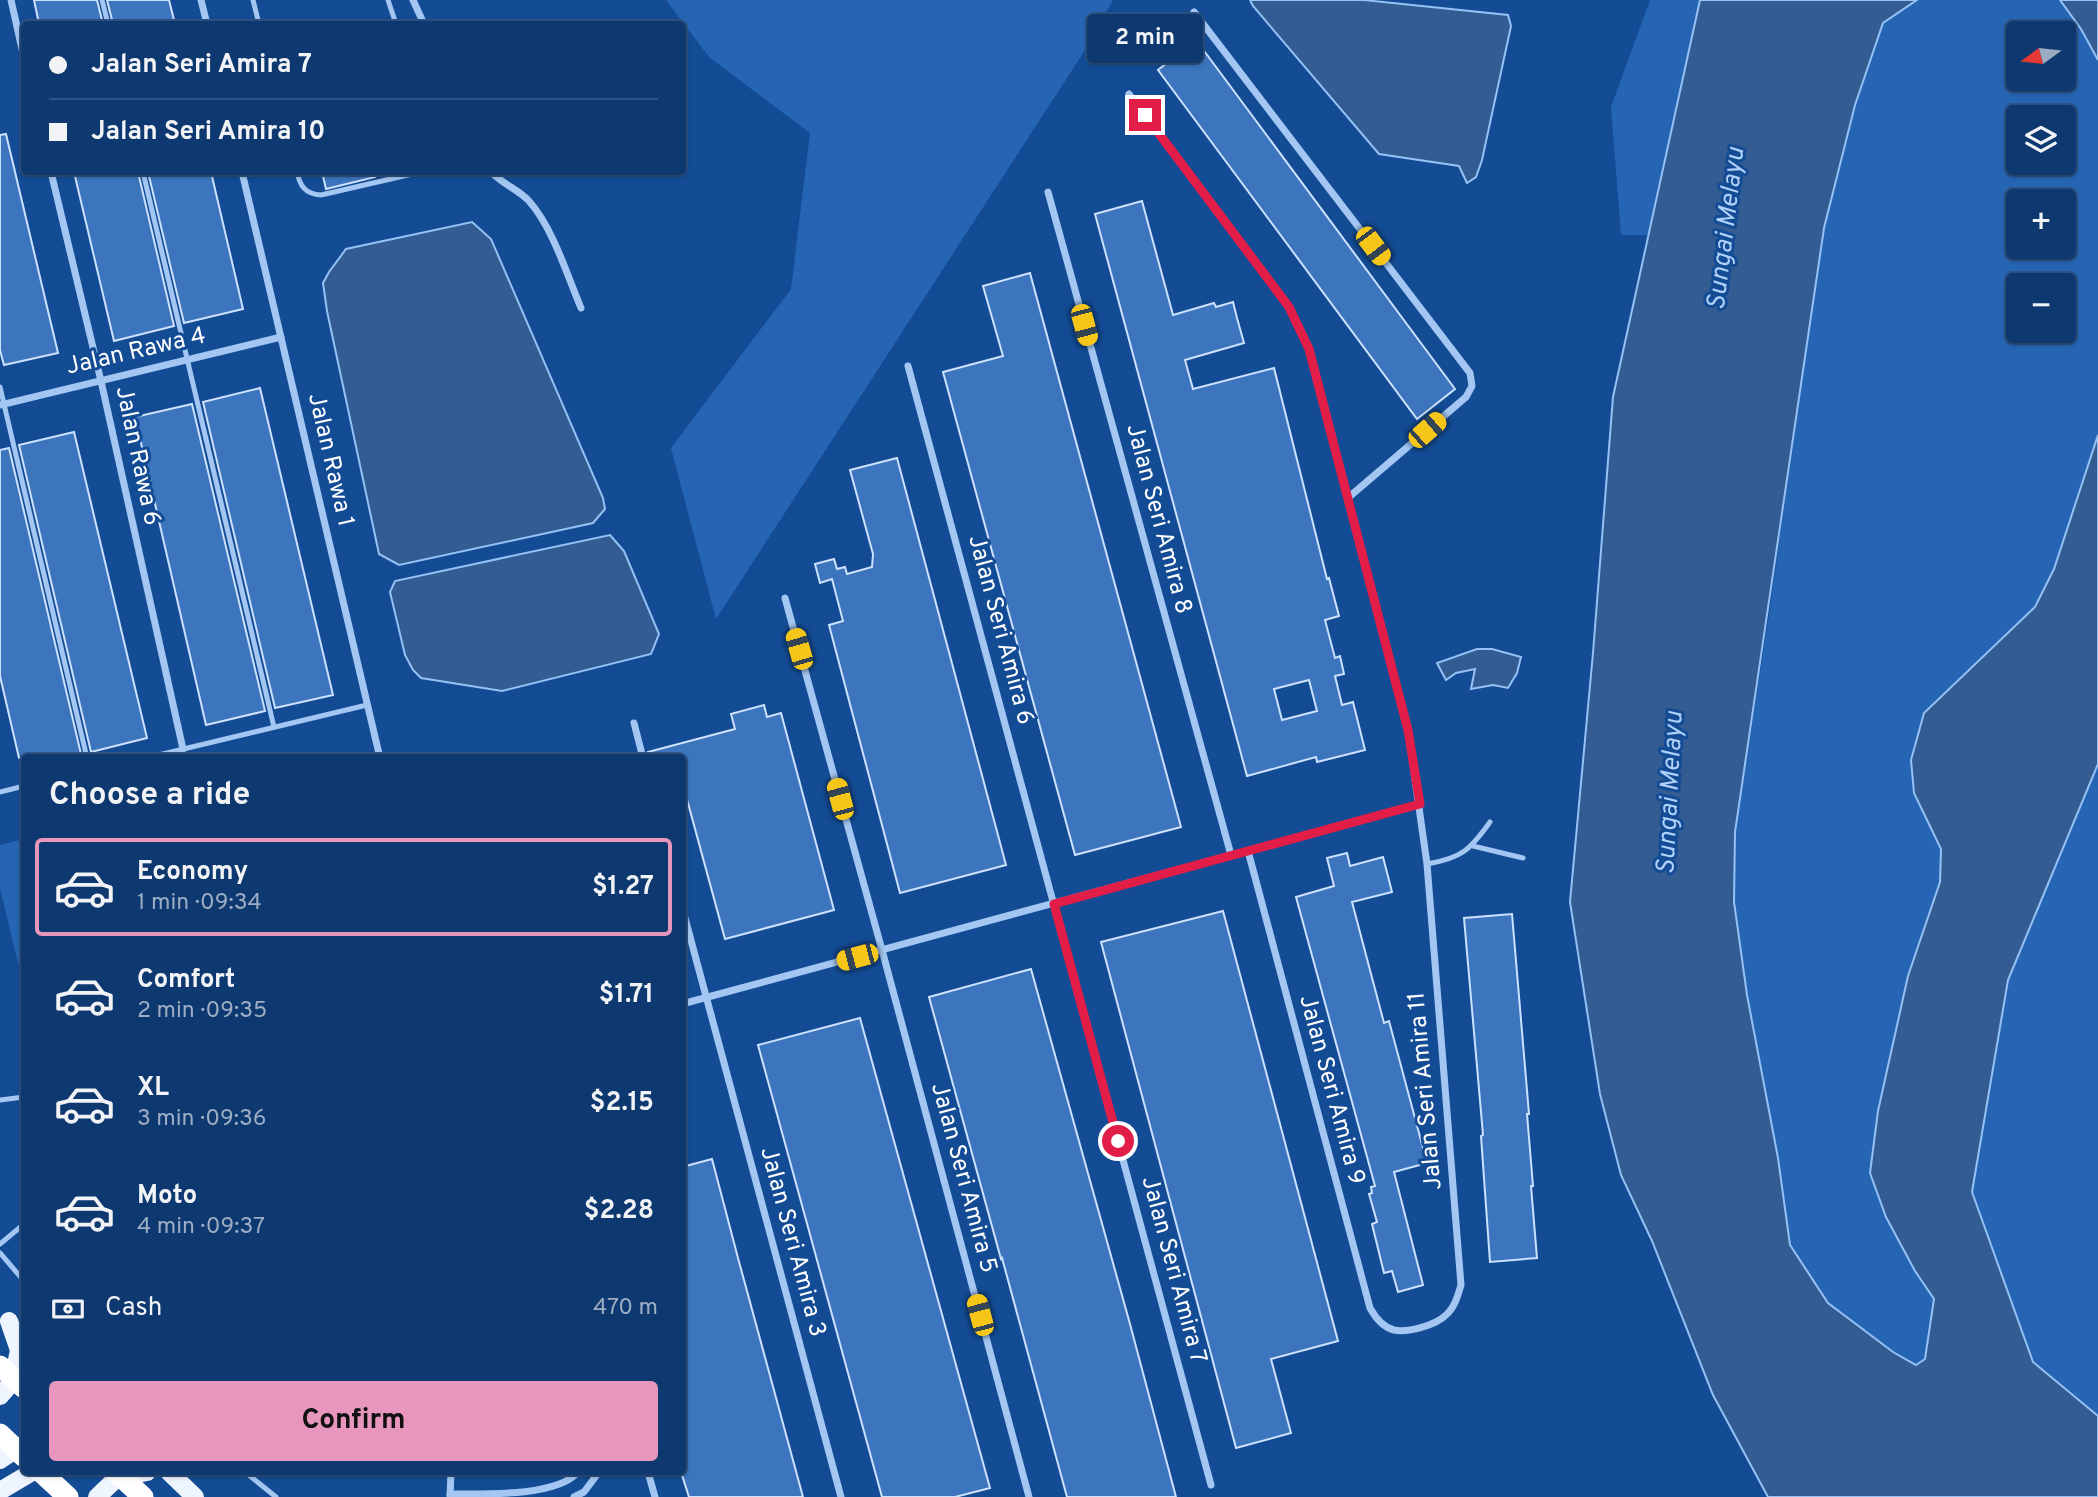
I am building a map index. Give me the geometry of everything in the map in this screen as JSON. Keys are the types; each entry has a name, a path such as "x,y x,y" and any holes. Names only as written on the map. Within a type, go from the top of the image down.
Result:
{"highway":[{"path":"0,1366 21,1385"},
{"path":"0,1434 21,1454"},
{"path":"44,1475 68,1497"},
{"path":"119,1475 143,1497"}],"main road":[{"path":"5,1316 21,1333"},
{"path":"0,1396 13,1381 19,1350 5,1316"},
{"path":"0,1460 21,1446"},
{"path":"7,1489 28,1475"},
{"path":"97,1497 117,1478 132,1475"},
{"path":"172,1475 195,1497"}],"street":[{"path":"11,0 21,45"},
{"path":"201,0 206,21"},
{"path":"413,0 423,21"},
{"path":"1194,12 1470,373 1472,386 1466,397 1349,497"},
{"name":"Jalan Seri Amira 11","path":"1129,94 1289,307 1309,349 1408,730 1427,864 1461,1285 1455,1303 1446,1315 1429,1325 1393,1330"},
{"name":"Jalan Rawa 6","path":"52,175 101,381 183,749"},
{"name":"Jalan Rawa 1","path":"243,175 379,754"},
{"path":"494,175 527,198 542,217 581,309"},
{"name":"Jalan Seri Amira 8","path":"1048,192 1231,855"},
{"name":"Jalan Rawa 4","path":"2,404 281,337"},
{"name":"Jalan Seri Amira 6","path":"908,366 1054,904"},
{"name":"Jalan Seri Amira 5","path":"785,598 1029,1497"},
{"path":"634,723 642,754"},
{"path":"686,1003 1420,804"},
{"name":"Jalan Seri Amira 9","path":"1248,850 1370,1308 1377,1320 1393,1330"},
{"name":"Jalan Seri Amira 7","path":"1054,904 1211,1485"},
{"name":"Jalan Seri Amira 3","path":"686,922 841,1497"},
{"path":"172,1475 205,1497"},
{"path":"451,1475 450,1495 517,1494 559,1486 576,1475"},
{"path":"574,1497 584,1492 596,1475"},
{"path":"649,1475 655,1497"}],"lane":[{"path":"102,0 107,21"},
{"path":"253,0 258,21"},
{"path":"388,0 395,21"},
{"path":"144,175 274,727"},
{"path":"298,175 302,187 314,195 408,175"},
{"path":"0,387 86,754"},
{"path":"162,754 368,705"},
{"path":"0,792 21,787"},
{"path":"1427,864 1444,861 1473,846 1490,822"},
{"path":"1473,846 1523,858"},
{"path":"0,1100 21,1097"},
{"path":"0,1244 21,1226"},
{"path":"0,1253 21,1278"},
{"path":"249,1475 276,1497"}],"shaded area":[{"path":"666,0 1113,0 1087,47 716,619 671,448 791,289 810,133 709,57 686,27 686,21 682,21"},
{"path":"1650,0 1700,0 1648,235 1621,235 1611,107"},
{"path":"1873,0 2098,0 2098,435 2054,569 2035,607 1924,713 1914,793 1941,849 1940,882 1908,976 1878,1111 1870,1173 1886,1217 1915,1271 1934,1299 1925,1359 1916,1365 1893,1352 1828,1303 1790,1245 1778,1158 1747,995 1734,902 1735,832 1795,428 1818,207"},
{"path":"2098,764 2098,1416 2033,1362 1972,1192 2008,980"},
{"path":"21,840 21,976 0,888 0,845"}],"water":[{"path":"1250,0 1364,0 1508,15 1511,26 1476,177 1467,183 1459,166 1379,154"},
{"name":"Sungai Melayu","path":"1700,0 1917,0 1883,23 1855,105 1824,228 1735,832 1734,902 1747,995 1778,1158 1790,1245 1828,1303 1893,1352 1916,1365 1925,1359 1934,1299 1915,1271 1886,1217 1870,1173 1878,1111 1908,976 1940,882 1941,849 1914,793 1911,760 1924,713 2035,607 2054,569 2098,435 2098,764 2008,980 1972,1192 2033,1362 2098,1416 2098,1497 1768,1497 1713,1395 1652,1241 1621,1175 1600,1094 1570,902 1613,397"},
{"path":"2060,0 2098,0 2098,60 2081,29"},
{"path":"472,222 491,239 603,498 605,509 593,523 399,565 379,554 323,283 346,249"},
{"path":"610,535 624,551 659,634 651,654 502,691 421,678 413,670 405,655 390,592 395,581"},
{"path":"1477,649 1492,649 1521,657 1517,673 1508,688 1493,685 1471,689 1475,669 1456,673 1446,680 1437,663"}],"building":[{"path":"34,0 97,0 102,21 38,21"},
{"path":"107,0 169,0 174,21 112,21"},
{"path":"1196,40 1455,389 1417,419 1158,70"},
{"path":"6,134 58,353 4,365 0,350 0,135"},
{"path":"75,175 139,175 174,326 114,341"},
{"path":"149,175 212,175 243,309 184,323"},
{"path":"323,175 375,175 375,177 326,189"},
{"path":"1142,201 1173,315 1214,303 1216,307 1233,302 1244,343 1185,360 1193,389 1274,368 1327,579 1329,578 1339,616 1325,620 1335,658 1340,656 1344,674 1335,676 1342,705 1353,702 1365,750 1317,762 1316,757 1247,776 1095,214","holes":["1309,680 1317,711 1282,720 1274,689"]},
{"path":"1030,273 1181,827 1075,855 943,372 1003,356 983,286"},
{"path":"260,388 333,695 275,708 203,402"},
{"path":"192,404 265,711 206,725 135,417"},
{"path":"74,432 147,738 91,752 19,445"},
{"path":"9,448 81,754 21,754 19,758 0,676 0,450"},
{"path":"897,458 1006,865 900,893 829,625 843,621 832,579 820,583 815,564 834,559 837,569 845,567 847,574 872,567 873,554 850,470"},
{"path":"764,705 767,717 781,713 834,910 725,939 686,796 686,754 648,752 735,729 731,714"},
{"path":"1347,853 1350,866 1383,857 1392,892 1352,902 1384,1023 1389,1021 1427,1163 1394,1172 1423,1285 1398,1292 1392,1271 1384,1273 1372,1224 1377,1222 1369,1194 1372,1193 1371,1187 1375,1186 1296,897 1334,886 1327,858"},
{"path":"1223,911 1338,1341 1271,1359 1291,1433 1236,1448 1101,942"},
{"path":"1512,914 1529,1114 1537,1258 1490,1262 1483,1135 1464,918"},
{"path":"1031,969 1176,1497 1067,1497 929,997"},
{"path":"860,1018 990,1488 955,1497 882,1497 758,1045"},
{"path":"712,1159 803,1497 689,1497 682,1475 686,1475 686,1166"}],"route":[{"path":"1118,1141 1054,904 1420,804 1408,730 1309,349 1289,307 1145,115"}]}
